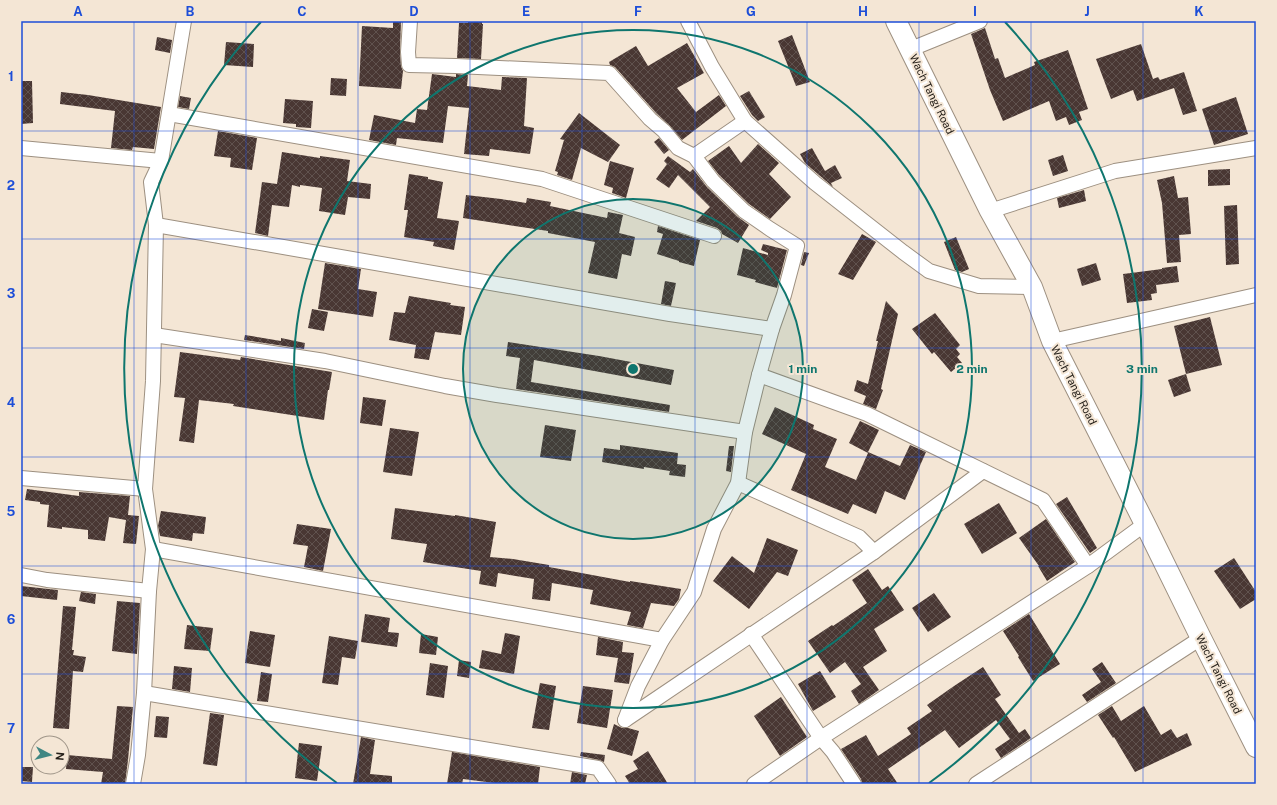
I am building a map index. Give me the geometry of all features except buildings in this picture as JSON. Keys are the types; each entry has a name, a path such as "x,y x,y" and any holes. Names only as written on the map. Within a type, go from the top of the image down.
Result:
{"main road":[{"name":"Wach Tangi Road","path":"896,21 990,211 1032,287 1052,341 1256,747"}],"street":[{"path":"133,784 138,755 144,693 149,591 153,549 145,489 153,381 154,335 156,225 151,182 162,161 184,21"},
{"path":"410,21 408,52 409,65 609,73 650,119 664,130 678,148 694,156 713,181 744,211 796,246 784,295 772,328 759,375 746,432 738,483 714,529 694,592 662,640 638,686 625,720 874,552 983,470"},
{"path":"688,21 712,67 745,120 816,183 903,252 929,271 978,286 1032,287"},
{"path":"911,49 980,21"},
{"path":"169,114 542,179 714,236"},
{"path":"694,156 745,120"},
{"path":"21,148 162,161"},
{"path":"990,211 1115,171 1256,148"},
{"path":"156,225 670,314 772,328"},
{"path":"1052,341 1256,295"},
{"path":"154,335 325,360 445,386 497,395 746,432"},
{"path":"759,375 867,414 1043,500 1088,566"},
{"path":"21,478 145,489"},
{"path":"738,483 858,537 874,552"},
{"path":"754,784 821,738 1088,566 1145,524"},
{"path":"153,549 662,640"},
{"path":"21,575 47,580 149,591"},
{"path":"751,634 854,784"},
{"path":"976,784 1200,638"},
{"path":"144,693 598,768 609,784"}]}
